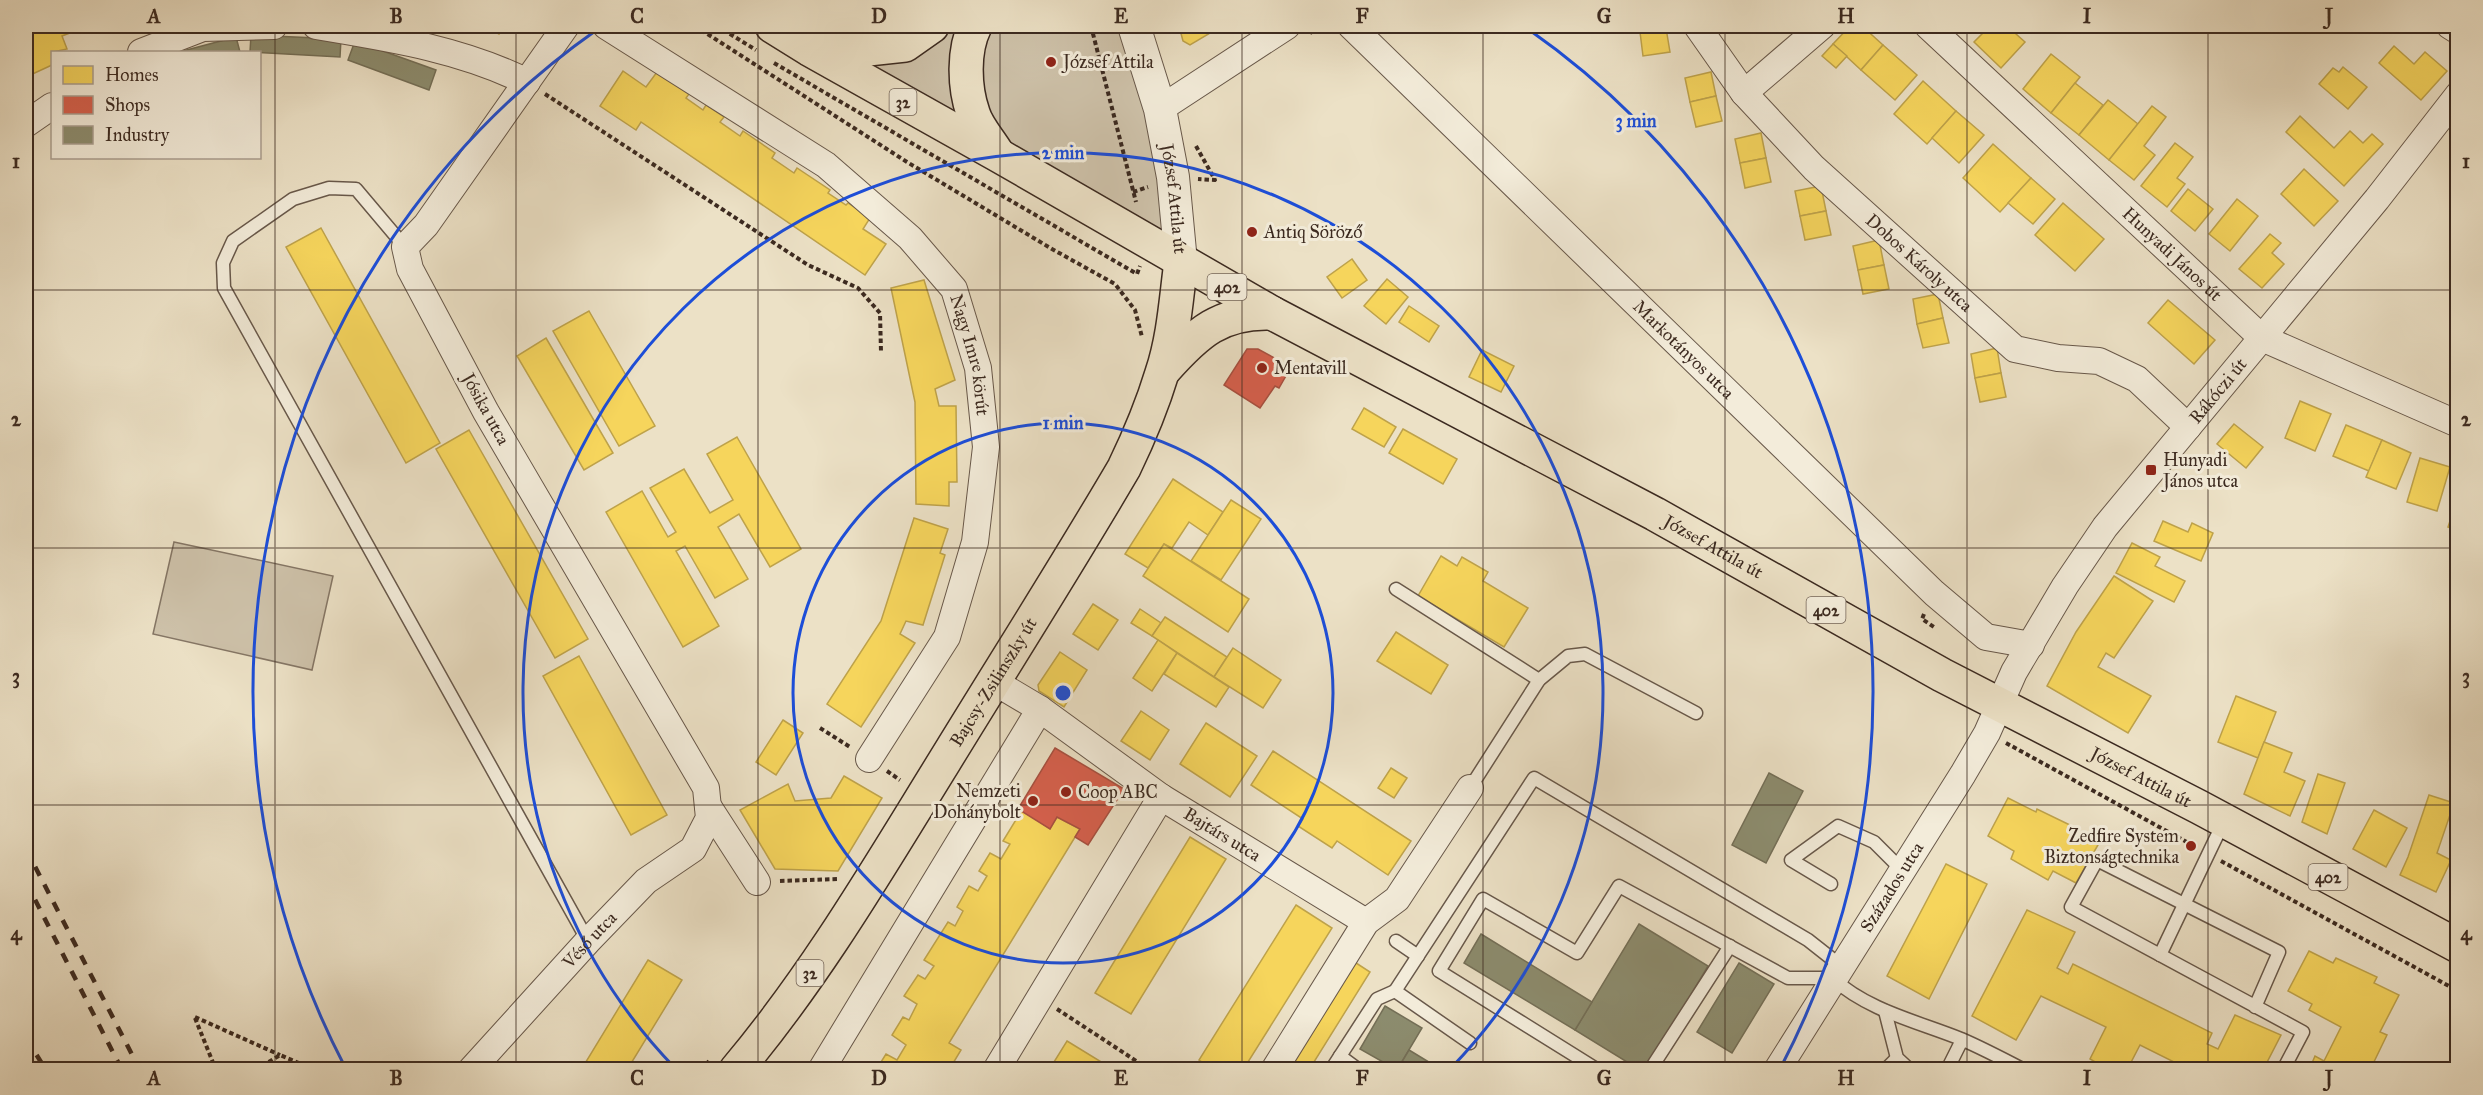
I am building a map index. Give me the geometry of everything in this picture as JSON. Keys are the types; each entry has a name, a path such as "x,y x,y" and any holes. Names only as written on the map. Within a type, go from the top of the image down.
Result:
{"main road":[{"path":"809,49 868,49 905,45 932,26"},
{"path":"975,26 967,56 968,90 973,115 998,155"},
{"name":"32","path":"767,40 809,49 998,155 1181,262"},
{"name":"József Attila út","path":"1181,262 1272,313 1655,514 1942,675 2000,702 2457,946"},
{"name":"Bajcsy-Zsilinszky út","path":"736,1070 816,965 877,871 1081,542 1124,468 1143,428 1163,371 1173,326 1181,262"},
{"path":"1163,371 1192,339 1217,323 1250,312 1272,313"}],"street":[{"path":"144,51 203,28 274,26"},
{"path":"316,26 415,43 497,67 527,82"},
{"path":"405,247 426,225 566,26"},
{"name":"Nagy Imre körút","path":"606,26 826,165 910,238 954,289 978,368 986,447 975,542 947,638 870,759"},
{"name":"József Attila út","path":"1134,26 1160,109 1173,177 1181,262"},
{"name":"Markotányos utca","path":"1351,26 1934,593 1986,637 2031,645"},
{"name":"Dobos Károly utca","path":"1697,26 1744,93 1814,168 2015,349 2058,358 2099,361 2137,379 2188,427"},
{"path":"1744,93 1822,26"},
{"name":"Hunyadi János út","path":"1928,26 2262,338 2457,424"},
{"path":"2450,26 2457,31"},
{"path":"1160,109 1295,32"},
{"name":"Rákóczi út","path":"2000,702 2014,672 2065,586 2105,527 2377,199 2457,95"},
{"path":"26,124 51,107"},
{"name":"Jósika utca","path":"405,247 410,269 486,412 706,788 708,812 758,882"},
{"name":"Bajtárs utca","path":"993,681 1040,709 1161,797 1366,922"},
{"name":"Százados utca","path":"1777,1070 1987,733 2000,702"},
{"path":"821,1070 1040,709"},
{"path":"1274,1070 1366,922 1397,899 1470,788"},
{"path":"996,1070 1161,797"},
{"name":"Véső utca","path":"471,1070 646,881 693,849 708,812"}],"lane":[{"path":"405,247 356,189 329,188 293,199 233,241 223,263 224,288 588,941"},
{"path":"1396,589 1539,680"},
{"path":"1470,788 1539,680 1568,656 1585,654 1696,713"},
{"path":"1331,1070 1377,999 1395,991 1534,778 1808,940 1837,972 1851,994 1885,1011 1962,1040 2024,1070"},
{"path":"2160,955 2224,821"},
{"path":"1831,884 1791,860 1838,826 1874,842 1897,865"},
{"path":"2255,1007 2279,952 2097,860 2071,907 2255,1007 2303,1032 2283,1070"},
{"path":"1598,1070 1439,971 1484,898 1577,953 1619,886 1788,978 1837,972"},
{"path":"1396,941 1418,956"},
{"path":"1650,1070 1730,946"},
{"path":"1395,991 1470,1043"},
{"path":"1885,1011 1897,1058 1910,1070"},
{"path":"1947,1070 1962,1040"},
{"path":"1340,1056 1359,1070"},
{"path":"1885,1070 1897,1058"}],"path":[{"path":"717,26 767,40"},
{"path":"772,61 1137,274 1148,241 1133,192 1091,26"},
{"path":"1295,32 1322,26"},
{"path":"527,82 808,265 858,288 880,313 881,352"},
{"path":"1173,177 1215,180 1195,144"},
{"path":"1934,593 1922,619 1941,632"},
{"path":"1987,733 2457,991"},
{"path":"758,882 839,879"},
{"path":"1040,998 1150,1070"},
{"path":"216,1070 195,1017 301,1064"},
{"path":"256,1070 280,1055"}],"shaded area":[{"path":"932,26 1134,26 1181,262 809,49"},
{"path":"174,542 333,576 312,670 153,634"}],"building: Homes":[{"path":"26,26 73,26 75,31 62,36 67,49 51,51 51,65 26,77"},
{"path":"484,26 503,26 499,34"},
{"path":"503,26 518,26 515,32"},
{"path":"1179,26 1222,26 1190,45 1183,41"},
{"path":"1639,26 1666,26 1666,28 1640,32"},
{"path":"1850,26 1862,26 1883,45 1861,70 1833,44"},
{"path":"1990,26 2007,26 2025,42 2001,68 1974,42"},
{"path":"1666,28 1670,52 1643,56 1640,32"},
{"path":"1833,44 1847,56 1836,68 1822,56"},
{"path":"1883,45 1917,75 1895,100 1861,70"},
{"path":"2394,46 2414,64 2425,52 2447,71 2421,100 2379,63"},
{"path":"2051,54 2080,77 2051,113 2023,89"},
{"path":"2343,67 2367,87 2348,109 2319,84 2333,68 2339,72"},
{"path":"623,71 646,87 657,72 689,94 686,98 703,110 706,105 724,117 720,122 740,136 743,131 775,153 772,158 794,173 797,168 830,190 828,193 870,218 863,229 886,244 865,275 641,122 636,130 600,106"},
{"path":"1711,72 1716,96 1690,102 1685,78"},
{"path":"1923,81 1956,111 1927,144 1894,114"},
{"path":"2075,83 2103,105 2079,135 2051,113"},
{"path":"1716,96 1722,121 1696,127 1690,102"},
{"path":"2108,100 2138,124 2109,160 2079,135"},
{"path":"2152,106 2166,117 2144,146 2155,155 2134,180 2109,160"},
{"path":"1956,111 1984,135 1959,163 1932,138"},
{"path":"2300,116 2334,148 2350,131 2363,143 2372,134 2383,144 2344,186 2286,132"},
{"path":"1761,133 1766,158 1740,163 1735,139"},
{"path":"2175,143 2193,157 2177,178 2185,184 2167,207 2141,186"},
{"path":"1993,144 2031,178 2000,212 1963,178"},
{"path":"1766,158 1771,182 1745,188 1740,163"},
{"path":"2304,169 2338,201 2314,226 2281,194"},
{"path":"2031,178 2055,199 2033,224 2008,203"},
{"path":"1821,186 1826,211 1800,216 1795,191"},
{"path":"2188,189 2213,209 2195,231 2171,211"},
{"path":"2237,199 2258,216 2230,251 2209,234"},
{"path":"2063,203 2104,239 2075,271 2035,235"},
{"path":"1826,211 1831,235 1805,240 1800,216"},
{"path":"321,228 440,443 406,463 286,247"},
{"path":"2270,234 2281,243 2272,253 2284,264 2262,288 2239,269"},
{"path":"1879,240 1884,265 1858,270 1853,246"},
{"path":"1352,259 1367,280 1342,298 1327,277"},
{"path":"1884,265 1889,289 1863,294 1858,270"},
{"path":"1387,279 1408,297 1386,324 1364,306"},
{"path":"924,280 955,380 935,389 939,406 956,406 957,482 949,482 949,506 916,504 915,402 891,288"},
{"path":"1938,294 1943,318 1917,324 1913,299"},
{"path":"2168,300 2215,340 2194,364 2148,323"},
{"path":"1409,306 1439,326 1429,342 1399,322"},
{"path":"589,311 655,426 619,446 553,331"},
{"path":"1943,318 1949,343 1923,348 1917,324"},
{"path":"546,338 613,453 584,470 517,356"},
{"path":"1997,348 2001,373 1975,378 1971,354"},
{"path":"1482,350 1514,366 1501,392 1469,377"},
{"path":"2001,373 2006,397 1980,402 1975,378"},
{"path":"2300,401 2331,414 2315,451 2285,438"},
{"path":"1364,408 1396,427 1384,447 1352,429"},
{"path":"2234,424 2263,447 2246,468 2217,444"},
{"path":"2346,425 2382,440 2369,471 2333,456"},
{"path":"1403,429 1457,459 1443,484 1389,453"},
{"path":"469,430 588,639 555,658 436,449"},
{"path":"737,437 801,549 770,567 739,514 718,527 748,579 715,598 685,546 676,551 719,626 683,647 606,512 642,491 668,537 676,532 650,488 684,469 710,513 733,500 707,454"},
{"path":"2382,440 2411,453 2396,489 2366,477"},
{"path":"2420,458 2450,467 2437,511 2407,502"},
{"path":"1173,479 1223,512 1208,535 1189,522 1172,548 1164,544 1148,568 1125,554"},
{"path":"2458,497 2458,531 2448,527"},
{"path":"1231,500 1261,519 1221,580 1191,561"},
{"path":"914,518 948,529 940,553 945,555 923,625 906,621 900,634 915,643 861,727 827,704 881,621"},
{"path":"2163,521 2188,532 2192,523 2213,533 2201,561 2154,541"},
{"path":"2132,543 2160,557 2155,566 2185,581 2174,602 2116,573"},
{"path":"1164,544 1249,599 1228,632 1143,576"},
{"path":"1441,556 1457,566 1462,557 1488,572 1483,581 1528,608 1504,647 1418,596"},
{"path":"2114,576 2153,601 2114,658 2106,653 2098,667 2151,696 2128,733 2047,686 2076,632"},
{"path":"1093,604 1118,620 1098,650 1073,634"},
{"path":"1140,609 1161,623 1152,636 1131,623"},
{"path":"1165,617 1227,657 1214,677 1152,636"},
{"path":"1396,632 1448,665 1431,694 1377,661"},
{"path":"1158,640 1177,653 1152,691 1133,678"},
{"path":"1233,648 1281,680 1263,708 1214,677"},
{"path":"1060,652 1087,670 1064,707 1039,691 1038,685"},
{"path":"1177,653 1229,687 1216,707 1164,674"},
{"path":"579,656 667,815 631,835 543,676"},
{"path":"2236,696 2276,712 2258,758 2218,742"},
{"path":"1141,711 1169,730 1150,760 1121,741"},
{"path":"783,720 803,733 776,775 756,762"},
{"path":"1206,723 1257,756 1230,797 1180,764"},
{"path":"2264,742 2292,753 2284,772 2305,781 2290,816 2244,794"},
{"path":"1273,751 1411,841 1388,875 1337,841 1332,848 1298,826 1303,819 1251,785"},
{"path":"1391,768 1407,778 1394,798 1378,788"},
{"path":"2318,774 2345,783 2327,834 2302,822"},
{"path":"844,776 882,798 838,871 775,869 740,810 788,784 795,801 831,798"},
{"path":"2429,795 2454,803 2437,853 2451,860 2436,892 2400,875"},
{"path":"2008,798 2076,828 2075,831 2098,845 2076,883 2053,871 2048,880 2011,859 2014,851 1988,836"},
{"path":"1022,810 1050,829 1057,817 1080,829 949,1043 961,1050 949,1070 876,1070 886,1054 897,1060 906,1045 892,1035 903,1017 909,1020 917,1004 904,996 918,975 925,979 934,966 924,960 948,922 955,926 963,911 957,907 969,886 978,891 987,876 979,871 990,853 1001,859 1010,844 1003,841"},
{"path":"2374,810 2407,828 2386,867 2353,849"},
{"path":"1190,837 1226,859 1131,1014 1095,993"},
{"path":"1946,864 1987,884 1929,999 1887,976"},
{"path":"1296,905 1332,928 1243,1070 1214,1070 1199,1060"},
{"path":"2027,910 2075,932 2057,968 2068,974 2073,964 2212,1033 2207,1044 2218,1049 2235,1015 2281,1035 2263,1070 2190,1070 2140,1045 2127,1070 2109,1070 2090,1059 2106,1027 2041,996 2016,1040 1972,1016"},
{"path":"2309,951 2333,963 2336,958 2377,977 2374,983 2399,995 2380,1032 2387,1035 2370,1070 2309,1070 2315,1056 2324,1061 2341,1027 2309,1010 2312,1004 2288,991"},
{"path":"648,960 682,980 627,1070 592,1070 584,1065"},
{"path":"1353,961 1370,972 1309,1070 1285,1070"},
{"path":"1067,1041 1103,1063 1099,1070 1049,1070"}],"building: Shops":[{"path":"1247,349 1258,349 1291,367 1279,388 1275,386 1260,408 1224,385"},
{"path":"1055,748 1124,789 1088,845 1075,837 1080,829 1057,817 1050,829 1018,809"}],"building: Industry":[{"path":"251,35 341,39 340,57 250,51"},
{"path":"236,37 240,51 183,51"},
{"path":"355,41 436,70 429,90 348,60"},
{"path":"1769,773 1803,791 1766,863 1732,845"},
{"path":"1639,924 1708,966 1646,1070 1640,1070 1575,1030"},
{"path":"1481,934 1592,1002 1575,1030 1464,963"},
{"path":"1739,963 1774,984 1732,1053 1697,1032"},
{"path":"1385,1006 1422,1028 1397,1070 1360,1049"},
{"path":"1409,1050 1442,1070 1397,1070"}],"railway":[{"path":"26,849 140,1070"},
{"path":"26,882 122,1070"},
{"path":"26,1038 46,1070"}],"place":[{"name":"József Attila","path":"1051,62"},
{"name":"Antiq Söröző","path":"1252,232"},
{"name":"Mentavill","path":"1262,368"},
{"name":"Hunyadi János utca","path":"2151,470"},
{"name":"Coop ABC","path":"1066,792"},
{"name":"Nemzeti Dohánybolt","path":"1033,801"},
{"name":"Zedfire System Biztonságtechnika","path":"2191,846"}]}
